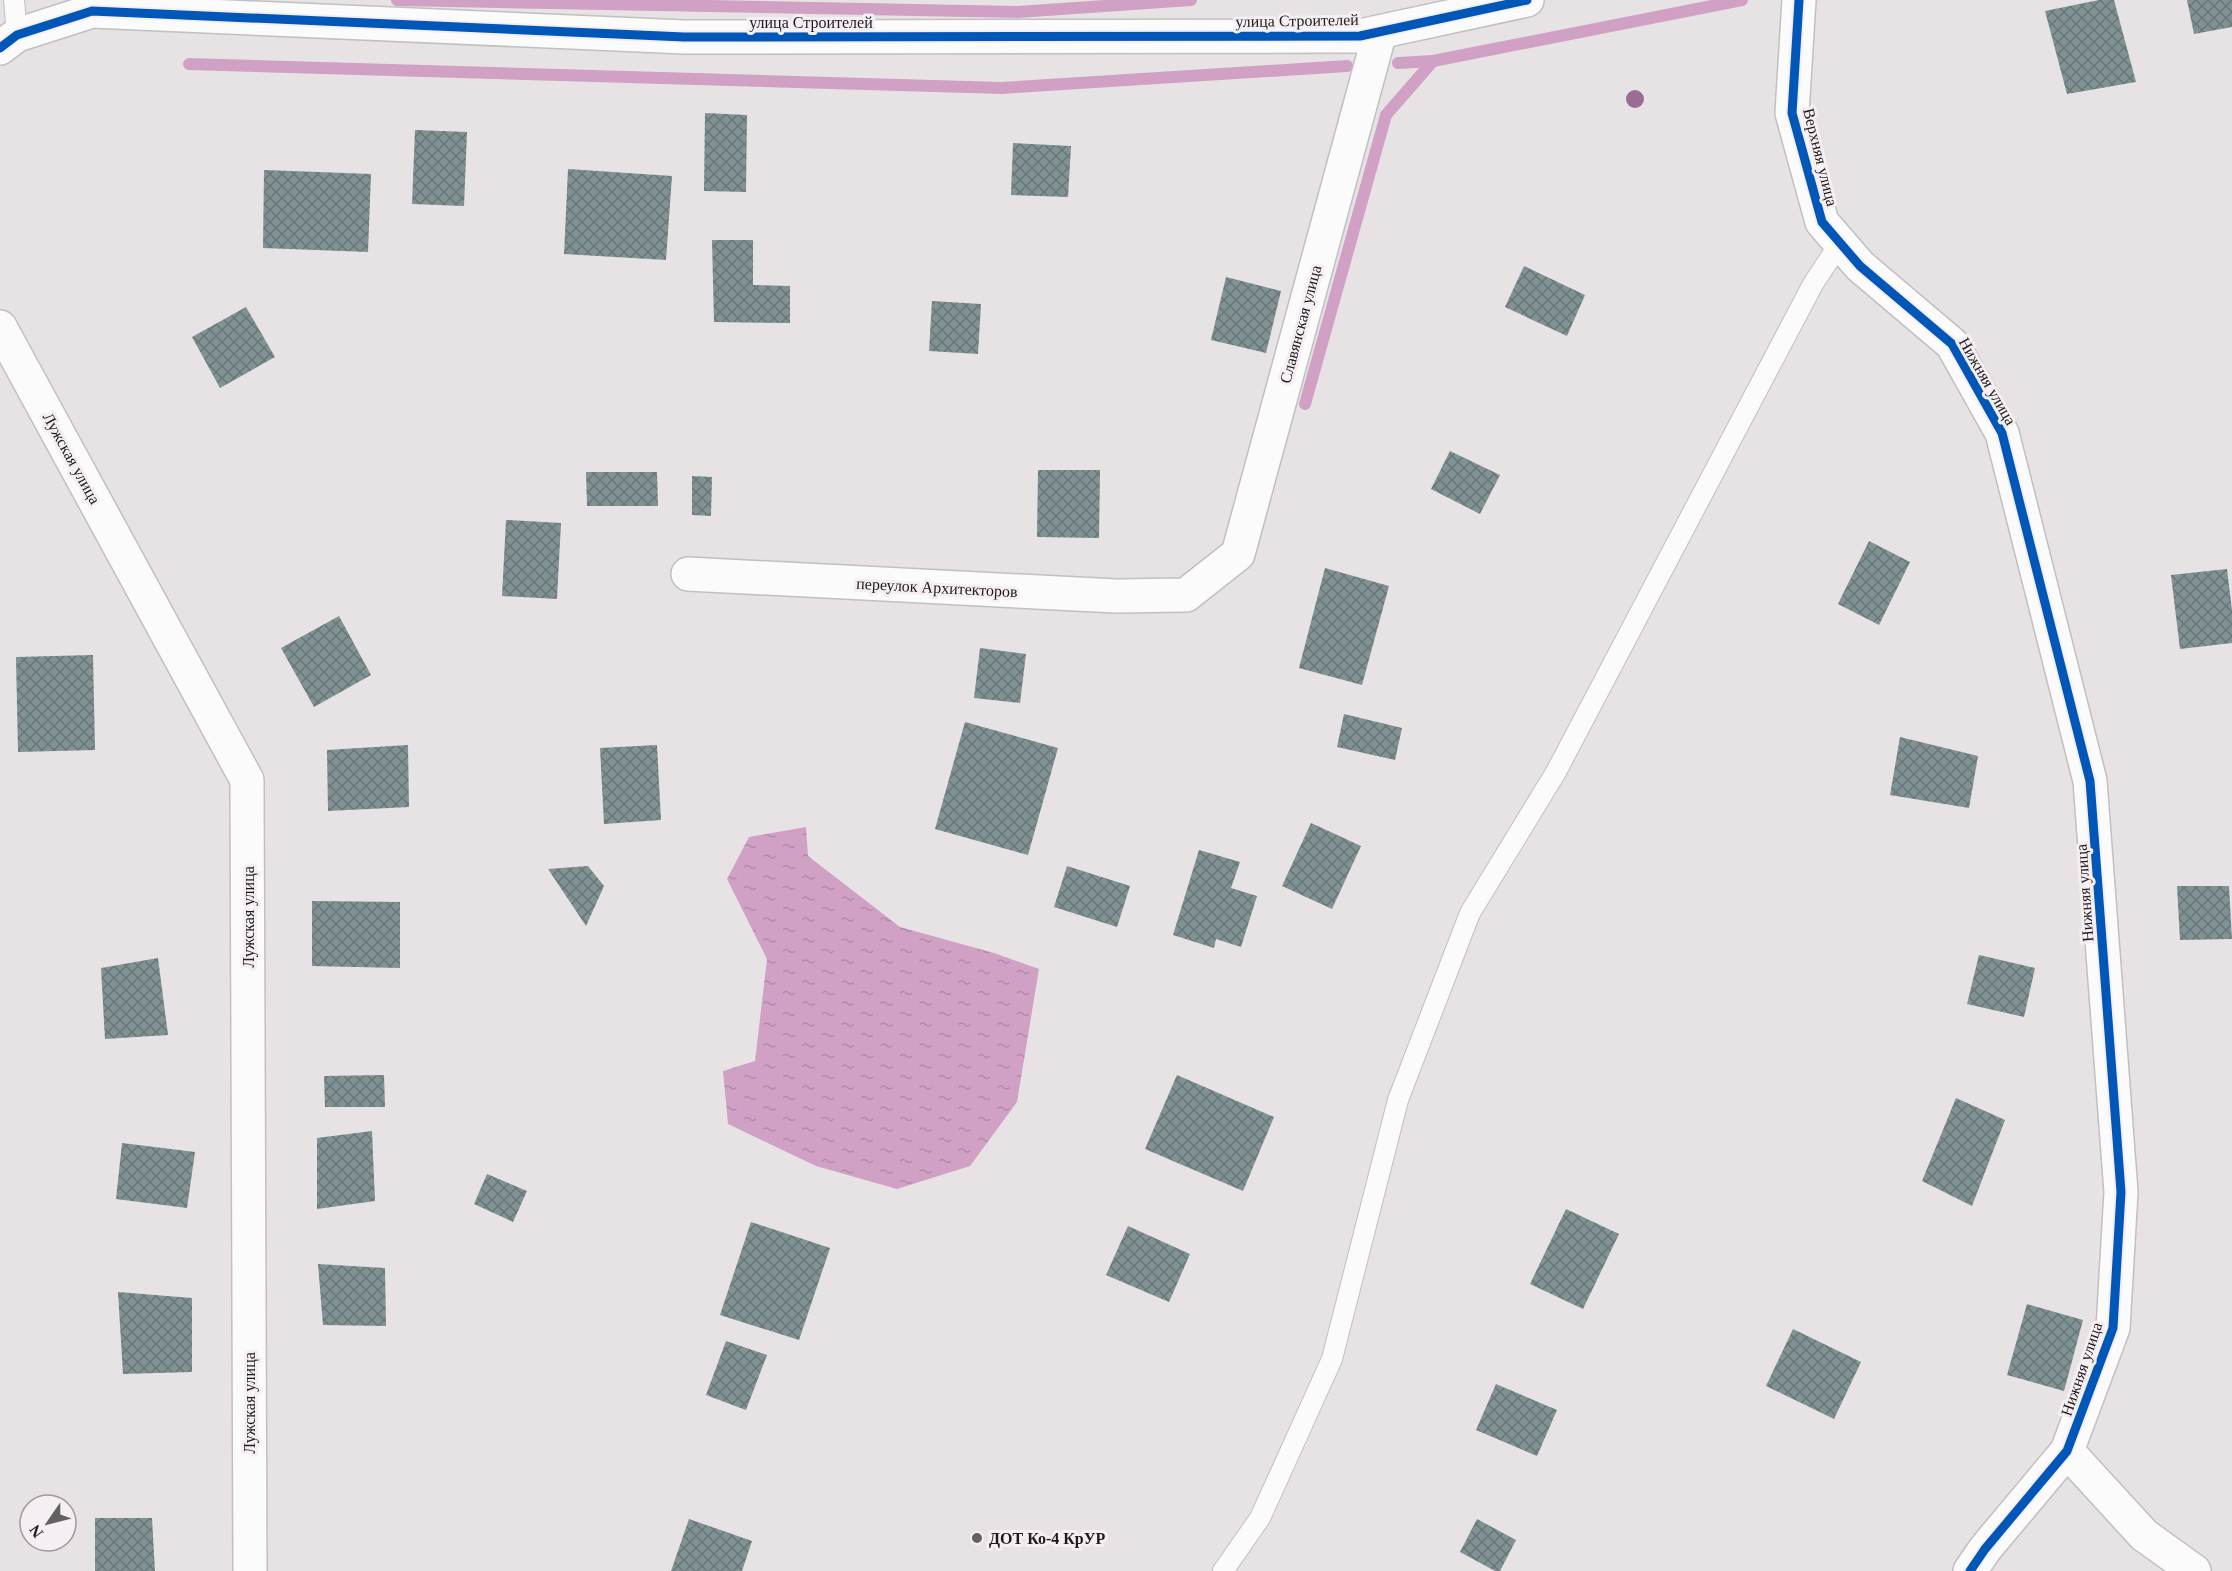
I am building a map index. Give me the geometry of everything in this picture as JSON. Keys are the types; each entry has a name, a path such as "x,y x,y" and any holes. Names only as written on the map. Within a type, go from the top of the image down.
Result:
{"street":[{"name":"улица Строителей","path":"6,36 92,11 327,11 684,38 1360,36 1527,0"},
{"name":"Верхняя улица","path":"1799,0 1792,113 1822,222 1840,243"},
{"name":"Славянская улица","path":"1186,595 1238,554 1380,32"},
{"name":"Нижняя улица","path":"1840,243 1860,266 1952,344 2002,433 2090,781 2121,1192 2113,1328 2067,1451 1985,1549 1970,1571"},
{"name":"Лужская улица","path":"0,327 247,780 250,1571"},
{"name":"переулок Архитекторов","path":"688,574 1116,596 1186,595"},
{"path":"2067,1451 2144,1534 2194,1571"}],"lane":[{"path":"6,36 14,0"},
{"path":"1223,1571 1260,1518 1332,1359 1398,1100 1470,913 1556,772 1813,284 1840,243"}],"water":[{"path":"806,827 808,856 900,927 994,953 1039,969 1017,1102 970,1166 897,1189 816,1166 728,1124 723,1071 755,1061 767,959 727,879 749,837"}],"building":[{"path":"2099,0 2114,0 2136,82 2067,94 2045,11"},
{"path":"2187,0 2232,0 2232,27 2194,34"},
{"path":"705,113 747,115 746,192 704,191"},
{"path":"415,130 467,132 464,206 412,204"},
{"path":"1013,143 1071,146 1068,197 1011,195"},
{"path":"568,169 672,176 666,260 564,254"},
{"path":"264,170 371,174 368,252 263,248"},
{"path":"712,240 753,240 753,285 790,286 790,323 714,322"},
{"path":"1524,266 1585,295 1567,336 1505,307"},
{"path":"1226,277 1281,291 1266,353 1211,340"},
{"path":"932,301 981,304 978,354 929,351"},
{"path":"246,307 275,357 220,388 192,337"},
{"path":"1450,451 1500,475 1480,514 1431,489"},
{"path":"1038,470 1100,470 1099,538 1037,537"},
{"path":"586,472 657,472 658,506 587,506"},
{"path":"692,476 712,477 711,516 692,515"},
{"path":"506,520 561,523 557,599 502,596"},
{"path":"1869,541 1910,562 1879,625 1838,604"},
{"path":"1325,568 1389,586 1362,685 1299,668"},
{"path":"2227,569 2232,610 2232,643 2180,649 2171,575"},
{"path":"339,616 371,675 314,707 281,648"},
{"path":"980,648 1026,654 1020,703 974,698"},
{"path":"93,655 95,750 18,752 16,657"},
{"path":"1344,714 1402,728 1395,760 1337,747"},
{"path":"965,722 1058,748 1028,855 935,829"},
{"path":"1900,737 1978,756 1969,808 1890,795"},
{"path":"408,745 409,807 328,811 327,750"},
{"path":"657,745 661,820 604,824 600,748"},
{"path":"1311,823 1361,846 1332,909 1282,886"},
{"path":"1199,850 1240,862 1231,888 1257,896 1241,947 1216,939 1214,948 1173,935"},
{"path":"588,866 604,886 586,926 548,869"},
{"path":"1067,866 1130,886 1117,927 1054,907"},
{"path":"2177,886 2229,886 2232,939 2180,940"},
{"path":"312,901 400,902 400,968 312,966"},
{"path":"1979,955 2035,968 2024,1017 1967,1004"},
{"path":"158,958 168,1035 105,1039 101,968"},
{"path":"384,1075 385,1107 325,1107 324,1076"},
{"path":"1177,1075 1274,1117 1243,1191 1145,1149"},
{"path":"1956,1098 2005,1120 1972,1206 1922,1181"},
{"path":"372,1131 375,1201 317,1209 317,1138"},
{"path":"122,1143 195,1152 187,1208 116,1199"},
{"path":"487,1174 527,1191 513,1222 474,1204"},
{"path":"1566,1209 1619,1234 1583,1309 1530,1284"},
{"path":"751,1222 830,1248 799,1340 720,1315"},
{"path":"1128,1226 1190,1254 1169,1302 1106,1275"},
{"path":"318,1264 385,1268 386,1326 323,1325"},
{"path":"118,1292 192,1298 192,1372 123,1374"},
{"path":"2027,1304 2083,1320 2064,1391 2007,1375"},
{"path":"1793,1329 1861,1362 1834,1419 1766,1386"},
{"path":"726,1341 767,1355 746,1410 706,1395"},
{"path":"1496,1384 1557,1410 1537,1456 1476,1430"},
{"path":"95,1518 152,1518 155,1571 95,1571"},
{"path":"689,1519 752,1541 742,1571 671,1571"},
{"path":"1477,1519 1516,1540 1500,1571 1495,1571 1460,1552"}],"waterway":[{"path":"397,0 1018,12 1191,0"},
{"path":"1398,63 1433,61 1742,0"},
{"path":"1305,404 1386,115 1433,61"},
{"path":"189,64 1002,88 1347,66"}],"cycle path":[{"path":"0,48 17,35 92,11 684,37 1360,36 1527,0"},
{"path":"1799,0 1792,113 1822,222 1860,266 1952,344 2002,433 2090,781 2121,1192 2113,1328 2067,1451 1985,1549 1970,1571"}],"place":[{"name":"ДОТ Ко-4 КрУР","path":"977,1538"}]}
